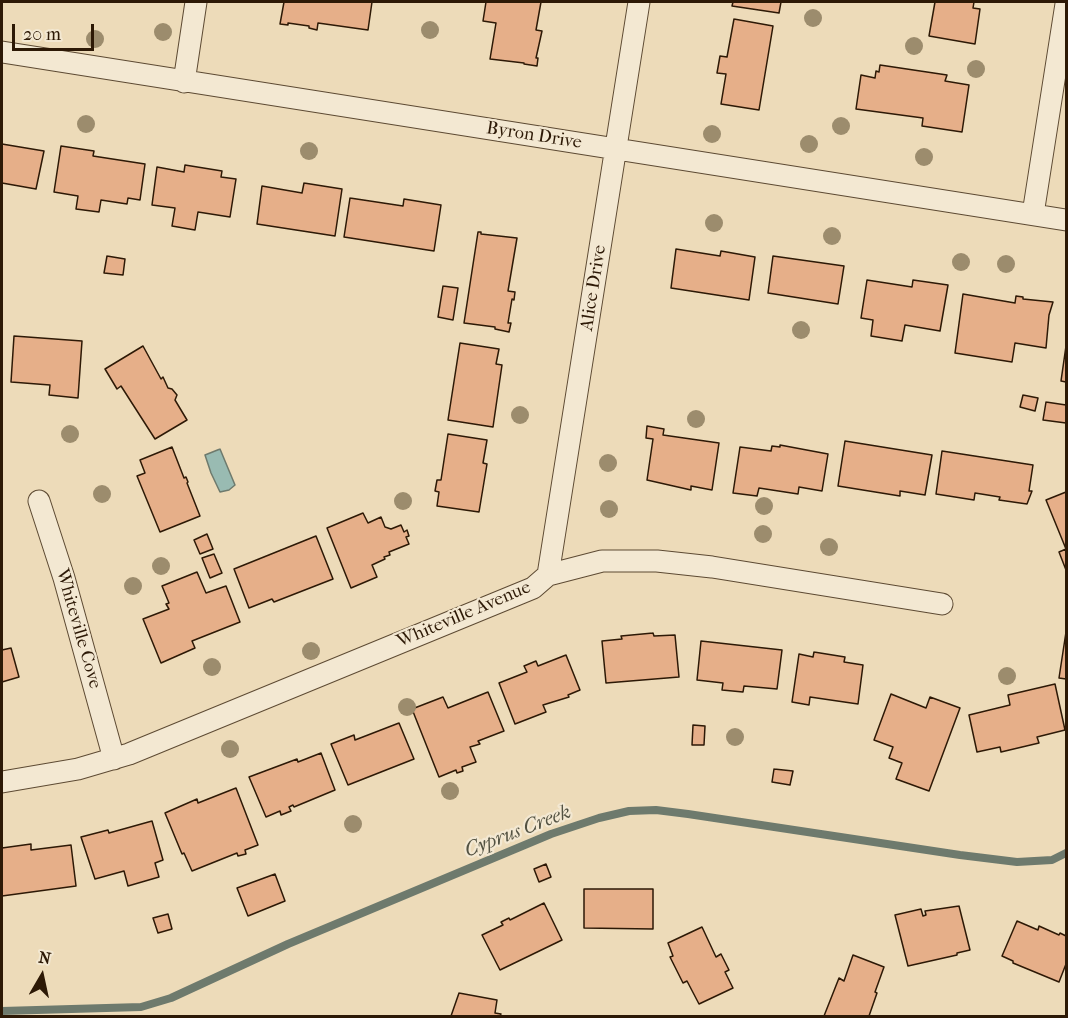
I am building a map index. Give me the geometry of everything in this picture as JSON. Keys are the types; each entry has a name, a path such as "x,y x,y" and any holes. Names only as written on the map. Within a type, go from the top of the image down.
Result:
{"street":[{"path":"184,82 196,2"},
{"name":"Alice Drive","path":"548,575 639,2"},
{"path":"1033,214 1066,4"},
{"name":"Byron Drive","path":"2,52 1066,220"},
{"name":"Whiteville Cove","path":"39,501 64,578 114,759"},
{"name":"Whiteville Avenue","path":"2,782 78,769 114,759 533,588 548,575 602,561 657,561 712,567 942,604"}],"water":[{"path":"220,449 235,485 229,490 220,492 205,455"}],"building":[{"path":"284,2 372,2 368,30 318,23 317,30 309,26 280,24"},
{"path":"486,2 541,2 536,30 542,31 536,58 538,58 537,66 490,59 496,23 483,21"},
{"path":"733,2 781,2 779,13 732,6"},
{"path":"935,2 974,2 973,8 980,9 975,44 929,36"},
{"path":"734,19 773,26 759,110 721,104 726,74 717,73 720,56 727,57"},
{"path":"880,65 947,75 945,81 969,85 962,132 922,126 923,118 856,109 861,75 875,78"},
{"path":"2,144 44,151 36,189 2,183"},
{"path":"61,146 94,151 93,156 145,164 140,200 128,198 127,204 101,200 99,212 76,209 78,196 54,192"},
{"path":"185,165 222,171 221,177 236,179 230,217 198,212 195,230 172,226 175,208 152,205 157,167 184,172"},
{"path":"304,183 342,189 335,236 257,224 262,186 302,193"},
{"path":"350,198 403,206 404,199 441,205 434,251 344,237"},
{"path":"478,232 517,238 508,291 515,292 508,323 511,323 509,332 495,329 495,327 464,323"},
{"path":"676,249 720,256 721,251 755,257 749,300 671,288"},
{"path":"107,256 125,259 123,275 104,273"},
{"path":"773,256 844,266 838,304 768,293"},
{"path":"867,280 912,287 913,280 948,285 940,331 905,325 902,341 871,336 873,320 861,318"},
{"path":"443,286 458,288 453,320 438,317"},
{"path":"963,294 1015,303 1016,296 1023,297 1023,299 1053,302 1049,315 1046,348 1015,343 1012,362 955,353"},
{"path":"14,336 82,341 78,398 49,395 50,385 11,382"},
{"path":"460,343 499,349 496,364 502,365 493,427 448,420"},
{"path":"143,346 161,379 163,377 168,388 177,395 175,400 187,420 155,439 121,386 117,389 105,369"},
{"path":"1066,346 1066,382 1061,381"},
{"path":"1023,395 1038,398 1035,411 1020,407"},
{"path":"1046,402 1066,405 1066,423 1043,420"},
{"path":"647,426 664,429 663,435 719,443 712,490 691,486 691,490 647,480 653,439 646,438"},
{"path":"448,434 487,440 483,463 487,464 479,512 437,506 439,492 435,491 437,480 441,480"},
{"path":"845,441 932,455 925,495 900,491 900,496 838,486"},
{"path":"780,445 828,454 822,491 799,487 798,494 759,488 757,496 733,493 740,447 771,451 772,446 780,447"},
{"path":"172,447 200,516 160,532 137,476 145,473 140,460"},
{"path":"942,451 1033,465 1029,491 1032,491 1027,504 999,500 1000,497 975,493 974,500 936,494"},
{"path":"1066,492 1066,549 1046,500"},
{"path":"363,513 368,523 381,517 385,527 391,529 401,525 404,532 407,530 409,536 406,537 409,544 389,552 390,555 384,557 385,559 372,565 377,577 351,588 327,528"},
{"path":"207,534 213,549 200,554 194,540"},
{"path":"316,536 333,579 274,602 272,599 249,608 234,569"},
{"path":"1066,549 1066,570 1059,552"},
{"path":"214,554 222,573 210,578 202,558"},
{"path":"197,572 206,593 226,586 240,622 192,641 195,648 161,663 143,619 169,609 162,586"},
{"path":"1066,632 1066,679 1059,678"},
{"path":"653,633 654,636 675,635 679,677 606,683 602,641 622,639 621,636"},
{"path":"701,641 782,650 777,689 744,686 743,692 722,690 723,683 697,680"},
{"path":"11,648 19,677 2,682 2,650"},
{"path":"814,652 845,657 844,662 863,665 858,704 810,697 809,705 792,702 799,654 813,657"},
{"path":"566,655 580,690 568,695 569,697 543,705 546,712 515,724 499,683 527,672 524,666 536,661 538,666"},
{"path":"1055,684 1065,730 1037,737 1039,743 1001,752 1000,747 977,752 969,715 1010,705 1008,695"},
{"path":"488,692 504,731 478,741 480,744 470,747 476,762 462,767 463,771 457,773 456,770 439,777 412,709 443,697 448,708"},
{"path":"891,694 926,708 930,697 960,708 929,791 896,779 902,763 889,758 893,747 874,740"},
{"path":"399,723 414,759 348,785 331,744 354,735 355,740"},
{"path":"693,725 705,726 704,745 692,745"},
{"path":"321,753 335,790 294,807 293,805 289,807 291,811 281,815 280,811 266,817 249,777 297,759 298,762"},
{"path":"774,769 793,771 790,785 772,782"},
{"path":"236,788 258,845 245,850 246,854 238,856 237,853 192,871 184,853 182,854 165,813 197,799 198,803"},
{"path":"152,821 163,860 155,863 159,877 128,886 124,871 95,879 81,837 108,830 109,833"},
{"path":"31,844 31,850 71,845 76,886 2,896 2,848"},
{"path":"546,864 551,877 539,882 534,869"},
{"path":"275,874 285,901 248,916 237,888"},
{"path":"584,889 653,889 653,929 584,928"},
{"path":"544,903 562,940 500,970 482,935 503,925 501,922 509,918 510,920"},
{"path":"959,906 970,950 908,966 895,915 921,909 923,916 926,915 925,911"},
{"path":"168,914 172,929 158,933 153,918"},
{"path":"1017,921 1038,930 1039,926 1066,936 1066,964 1059,982 1013,963 1002,956"},
{"path":"702,927 716,957 721,954 729,970 725,972 733,988 699,1004 687,981 683,983 670,957 673,956 668,943"},
{"path":"853,955 884,967 869,1016 824,1016 839,978 844,981"},
{"path":"459,993 497,1000 495,1013 501,1014 500,1016 451,1016"}],"waterway":[{"name":"Cyprus Creek","path":"2,1011 141,1007 171,998 288,944 551,834 629,811 656,810 688,814 1017,862 1052,860 1066,853"}]}
